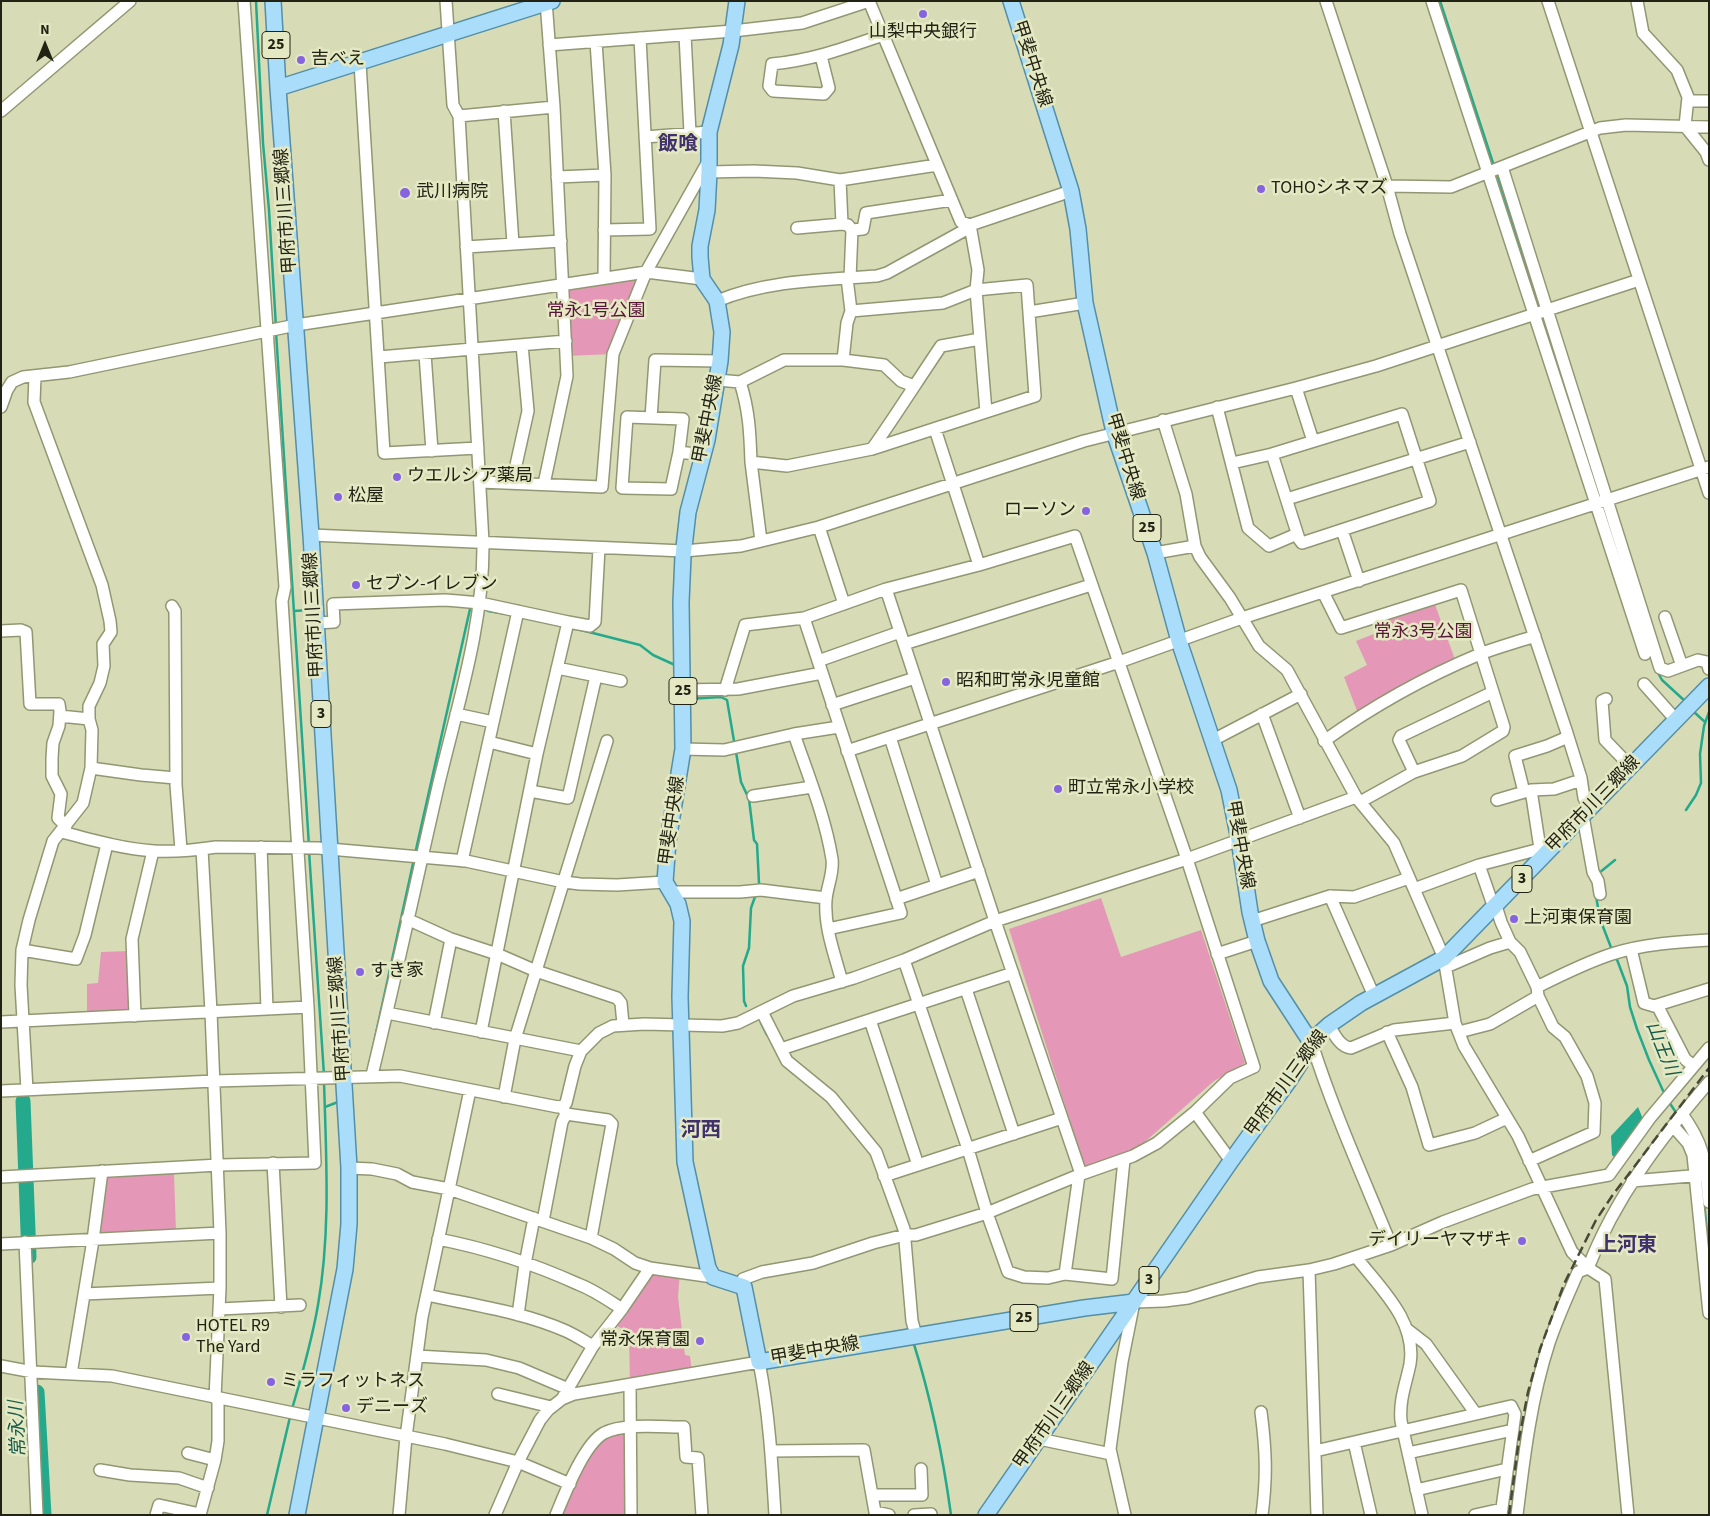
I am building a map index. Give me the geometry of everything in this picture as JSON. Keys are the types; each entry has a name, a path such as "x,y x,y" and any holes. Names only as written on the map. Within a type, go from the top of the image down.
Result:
{"main road":[{"name":"25","path":"273,1 278,88"},
{"path":"702,279 700,246 707,210 708,132 731,45 737,1"},
{"name":"甲斐中央線","path":"1011,1 1071,191 1078,229 1085,303 1114,432 1155,553 1180,642 1229,790 1257,941 1271,981 1312,1044"},
{"path":"278,88 548,2"},
{"name":"甲府市川三郷線","path":"278,88 278,328 311,535 324,848 339,1077 349,1168 345,1269 309,1417 297,1515"},
{"name":"甲斐中央線","path":"702,279 717,301 722,332 717,380 703,455 688,512 684,551 681,602 683,749 668,841 668,887 678,904 682,921 680,1025 685,1162 708,1268 713,1277"},
{"name":"甲府市川三郷線","path":"986,1515 1288,1082 1318,1034 1374,996 1445,962 1541,854 1631,767 1709,686"},
{"path":"713,1277 739,1285"},
{"name":"甲斐中央線","path":"739,1285 744,1287 747,1296 759,1362 912,1335 1134,1302"}],"street":[{"path":"1,111 130,1"},
{"path":"1,1177 218,1165 315,1163 313,1078 282,601 285,587 278,328 244,1"},
{"path":"372,1075 407,919 418,856 467,670 480,603 483,574 480,482 459,116 453,105 446,1"},
{"path":"549,45 733,31 802,23 869,1 961,222 970,225"},
{"path":"1326,1 1387,186 1400,234 1568,737 1581,780 1595,876 1600,894"},
{"path":"1432,1 1487,174 1660,668 1668,671 1698,660 1707,662 1709,669"},
{"path":"1548,1 1639,280 1705,468 1709,494"},
{"path":"1637,1 1643,33 1678,70 1688,97 1685,126 1706,152 1709,160"},
{"path":"544,484 567,376 564,284 548,2"},
{"path":"684,35 690,133"},
{"path":"820,56 829,88 824,94 773,91 769,86 772,64 799,62 883,35"},
{"path":"604,230 650,229 640,38"},
{"path":"596,42 605,175 604,278"},
{"path":"360,63 384,453 478,448"},
{"path":"1688,102 1709,101"},
{"path":"459,116 554,107"},
{"path":"504,111 513,244"},
{"path":"1387,186 1451,187 1591,131 1611,126 1709,126"},
{"path":"646,137 708,132"},
{"path":"480,482 602,487 613,354 646,272 709,166 796,173 840,180 937,166"},
{"path":"1502,168 1547,310 1645,654"},
{"path":"557,177 605,175"},
{"path":"840,180 847,227 851,311 847,323 843,360"},
{"path":"717,301 733,294 786,284 877,276 887,273 966,230 970,225 1071,191"},
{"path":"797,228 847,227 863,229 866,213 952,200"},
{"path":"970,225 978,270 976,290 986,412"},
{"path":"466,247 561,241"},
{"path":"1,407 12,382 23,377 69,372 278,328 646,272 702,279"},
{"path":"311,535 684,551 762,542 819,527 1114,432 1296,388 1376,366 1639,280"},
{"path":"751,462 787,466 872,449 1035,396 1027,285 976,290 943,303 851,311"},
{"path":"1029,312 1085,303"},
{"path":"872,449 941,346 980,339"},
{"path":"379,357 566,341"},
{"path":"512,483 528,411 522,345"},
{"path":"425,354 432,451"},
{"path":"651,418 655,360 720,361"},
{"path":"717,380 740,382 784,360 843,360 884,365 901,381 914,386"},
{"path":"27,1090 21,985 22,950 28,920 53,840 64,829 83,803 91,768 92,730 89,719 90,706 100,683 104,666 103,644 111,632 102,585 34,402 35,376"},
{"path":"740,382 748,406 751,462 762,542"},
{"path":"1296,388 1313,441"},
{"path":"1217,407 1248,528 1269,546 1297,534"},
{"path":"1232,463 1272,454 1402,414 1430,501 1302,543 1297,534 1272,454"},
{"path":"627,417 684,419 679,452 672,489 622,488 627,417"},
{"path":"1162,420 1186,494 1195,546 1200,557 1230,598 1259,646 1287,670 1324,741 1358,800 1394,843 1445,962 1450,1003 1464,1046 1518,1136 1540,1187 1572,1252 1588,1268 1605,1279 1628,1515"},
{"path":"935,429 979,565"},
{"path":"1287,499 1470,442"},
{"path":"679,452 703,455"},
{"path":"847,751 1180,642 1242,618 1705,468"},
{"path":"819,527 844,604"},
{"path":"1342,530 1359,581"},
{"path":"725,690 745,625 804,618 886,590 979,565 1075,536 1186,859 1254,1067 1230,1078 1195,1112 1157,1143 1124,1160 1080,1174 987,1213 916,1235 902,1236 873,1243 813,1263 762,1272 743,1279 739,1285"},
{"path":"1155,553 1195,546"},
{"path":"316,623 334,622 333,604 445,600 480,603 590,626 596,622 599,548"},
{"path":"818,661 1091,585"},
{"path":"886,590 1080,1174 1065,1274"},
{"path":"518,1315 525,1264 539,1219 575,1066 581,1051 599,1033 613,1026 623,1024 731,1025 793,996 842,982 904,960 995,921 1186,859 1300,818 1358,800 1414,772 1462,756 1503,731 1504,727 1461,590 1341,628 1322,592"},
{"path":"172,606 175,611 176,778 181,850"},
{"path":"462,861 518,611"},
{"path":"1665,617 1682,666"},
{"path":"804,618 901,913 828,929"},
{"path":"481,1032 537,754 568,622"},
{"path":"1,631 21,630 26,632 30,704 59,704 59,726 53,743 52,776 61,794 58,818 64,829 107,844 153,851 216,847 324,848 462,861 564,882 740,892 762,890 826,898"},
{"path":"1324,741 1359,716 1422,681 1481,654 1535,636"},
{"path":"557,668 621,681"},
{"path":"683,690 725,690 822,674"},
{"path":"530,791 568,798 596,676"},
{"path":"832,705 915,678"},
{"path":"1644,684 1676,720"},
{"path":"1414,772 1399,740 1401,736 1493,692"},
{"path":"1213,740 1301,694"},
{"path":"1606,699 1602,701 1605,740 1631,767"},
{"path":"456,714 494,722"},
{"path":"1262,714 1300,818"},
{"path":"60,716 89,719"},
{"path":"683,749 724,750 794,734 839,727"},
{"path":"794,734 824,823 832,860 831,878 826,898 828,929 842,982"},
{"path":"890,737 937,885"},
{"path":"1414,889 1478,865 1541,854 1528,791 1515,756 1568,737"},
{"path":"489,742 537,754"},
{"path":"504,1097 516,1038 607,742"},
{"path":"91,768 176,778"},
{"path":"1497,800 1528,791 1554,789 1581,780"},
{"path":"753,796 812,787"},
{"path":"22,950 76,959 107,844"},
{"path":"260,847 267,1009"},
{"path":"156,1515 159,1505 200,1515 215,1460 218,1441 220,1233 202,849"},
{"path":"135,1016 132,939 153,851"},
{"path":"1478,865 1510,942 1520,952 1553,1027 1565,1037 1587,1076 1595,1103 1594,1132 1529,1161"},
{"path":"896,899 979,871"},
{"path":"1252,921 1330,896 1354,897 1409,878"},
{"path":"1330,896 1374,996"},
{"path":"407,919 451,939 497,954 536,971 617,998 621,1003 623,1024"},
{"path":"434,1023 451,939"},
{"path":"1329,1025 1341,1043 1351,1048 1387,1032 1490,1024 1537,992 1595,960 1620,952 1672,942 1709,940"},
{"path":"1217,954 1257,941"},
{"path":"1445,962 1510,942"},
{"path":"1620,952 1644,1003 1654,1006 1709,990"},
{"path":"904,960 1008,1272 1024,1277 1048,1278 1065,1274 1112,1279 1124,1160"},
{"path":"781,1049 1013,973"},
{"path":"966,988 1014,1134"},
{"path":"1657,1005 1684,1059 1692,1066"},
{"path":"1,1022 308,1007"},
{"path":"762,1012 788,1061 831,1097 876,1152 902,1236 912,1335"},
{"path":"387,1013 581,1051"},
{"path":"870,1020 918,1165"},
{"path":"1387,1032 1412,1087 1429,1145 1476,1132 1507,1118"},
{"path":"1312,1044 1321,1071 1392,1245"},
{"path":"1125,1515 1110,1449 1122,1362 1134,1302 1188,1298 1258,1277 1309,1270 1334,1264 1392,1245 1443,1222 1540,1187 1609,1174 1666,1098 1709,1048"},
{"path":"1,1091 214,1080 372,1075 400,1076 558,1107 608,1120 612,1124 591,1238"},
{"path":"1517,1515 1526,1440 1549,1342 1578,1272 1588,1268 1600,1237 1632,1181 1678,1119 1709,1082"},
{"path":"399,1515 406,1437 422,1317 470,1090"},
{"path":"1195,1112 1232,1161"},
{"path":"884,1176 1062,1118"},
{"path":"1678,1119 1693,1155 1704,1174 1709,1202"},
{"path":"273,1163 281,1307"},
{"path":"349,1168 372,1169 397,1174 412,1182 449,1189 591,1238 614,1249 635,1263 650,1268 713,1277"},
{"path":"71,1374 93,1240 102,1171"},
{"path":"1632,1181 1704,1174"},
{"path":"1704,1174 1709,1313"},
{"path":"1,1244 220,1233"},
{"path":"438,1240 472,1246 580,1284 622,1309"},
{"path":"28,1242 35,1372 37,1515"},
{"path":"1356,1257 1401,1315 1408,1330 1410,1363 1399,1409 1422,1515"},
{"path":"495,1515 518,1462 540,1420 564,1393 593,1346 622,1309 650,1268"},
{"path":"1309,1270 1317,1515"},
{"path":"84,1294 220,1288"},
{"path":"427,1295 518,1315 566,1331 593,1346"},
{"path":"220,1309 300,1306"},
{"path":"1408,1330 1426,1344 1476,1414"},
{"path":"417,1356 486,1360 519,1368 564,1393 574,1394 759,1362 771,1451 775,1515"},
{"path":"1,1366 35,1372 112,1376 518,1462 570,1484"},
{"path":"630,1385 631,1515"},
{"path":"498,1394 551,1407"},
{"path":"1315,1451 1511,1406 1515,1414 1502,1512 1475,1515"},
{"path":"1261,1412 1266,1451 1266,1484 1262,1515"},
{"path":"556,1515 586,1452 605,1433 630,1428 684,1427 686,1457 698,1458 702,1515"},
{"path":"1408,1453 1513,1430"},
{"path":"1039,1438 1111,1454"},
{"path":"1354,1442 1371,1515"},
{"path":"771,1451 864,1450 875,1512 887,1514"},
{"path":"188,1453 215,1460"},
{"path":"872,1495 922,1495 921,1469"},
{"path":"1416,1490 1507,1469"},
{"path":"100,1470 130,1475 179,1478 208,1488"},
{"path":"916,1515 930,1514"}],"green space":[{"name":"常永1号公園","path":"646,272 613,354 566,356 564,284"},
{"name":"常永3号公園","path":"1433,599 1457,665 1359,716 1344,677 1367,665 1356,641 1384,630 1382,622 1395,618 1393,612"},
{"path":"1101,898 1121,957 1201,930 1245,1063 1214,1081 1131,1154 1085,1168 1009,929"},
{"path":"129,951 135,1016 87,1019 87,984 98,983 101,952"},
{"path":"174,1173 176,1231 97,1234 106,1178"},
{"path":"650,1268 680,1272 678,1297 685,1355 690,1356 692,1372 630,1385 629,1332 611,1323"},
{"path":"630,1428 631,1515 556,1515 596,1439"}],"water":[{"path":"1638,1107 1643,1119 1616,1159 1612,1155 1611,1136"}],"waterway":[{"path":"256,1 263,143 276,327"},
{"path":"1440,1 1494,166"},
{"path":"1497,174 1539,305"},
{"path":"1543,319 1593,475"},
{"path":"276,332 309,846"},
{"path":"415,854 470,609"},
{"path":"294,611 308,610"},
{"path":"488,611 507,614"},
{"path":"581,630 640,645 653,655 675,665"},
{"path":"1657,671 1662,680 1686,702"},
{"path":"688,698 721,697 727,700 734,741"},
{"path":"1694,712 1705,722"},
{"name":"山王川","path":"1686,810 1701,783 1700,754 1704,726 1709,712"},
{"path":"736,752 741,782 749,799 754,840 757,844 759,883"},
{"path":"309,851 324,1075"},
{"path":"370,1061 414,859"},
{"name":"山王川","path":"1599,873 1615,860"},
{"path":"746,1006 744,1001 743,966 749,948 751,908 756,894"},
{"name":"山王川","path":"1596,896 1600,919 1612,950"},
{"name":"山王川","path":"1616,957 1627,986 1630,1007 1637,1029 1665,1095"},
{"path":"761,1023 767,1035"},
{"path":"783,1064 794,1074"},
{"path":"292,1409 313,1331 325,1249 327,1193 324,1081"},
{"name":"常永川","path":"23,1101 29,1257"},
{"path":"325,1107 338,1102"},
{"name":"山王川","path":"1669,1102 1677,1114"},
{"name":"山王川","path":"1704,1201 1709,1254"},
{"path":"913,1341 936,1427 951,1515"},
{"name":"常永川","path":"37,1392 44,1515"},
{"path":"267,1515 290,1417"}],"railway":[{"path":"1509,1515 1519,1439 1528,1392 1540,1349 1564,1284 1596,1220 1612,1196 1709,1068"}],"place":[{"name":"山梨中央銀行","path":"923,14"},
{"name":"吉べえ","path":"301,60"},
{"name":"TOHOシネマズ","path":"1261,189"},
{"name":"武川病院","path":"405,193"},
{"name":"ウエルシア薬局","path":"397,477"},
{"name":"松屋","path":"338,497"},
{"name":"ローソン","path":"1086,511"},
{"name":"セブン-イレブン","path":"356,585"},
{"name":"昭和町常永児童館","path":"946,682"},
{"name":"町立常永小学校","path":"1058,789"},
{"name":"上河東保育園","path":"1514,919"},
{"name":"すき家","path":"360,972"},
{"name":"デイリーヤマザキ","path":"1522,1241"},
{"name":"HOTEL R9 The Yard","path":"186,1337"},
{"name":"常永保育園","path":"700,1341"},
{"name":"ミラフィットネス","path":"271,1382"},
{"name":"デニーズ","path":"346,1408"}],"district":[{"name":"飯喰","path":"678,146"},
{"name":"河西","path":"701,1132"},
{"name":"上河東","path":"1627,1247"}]}
